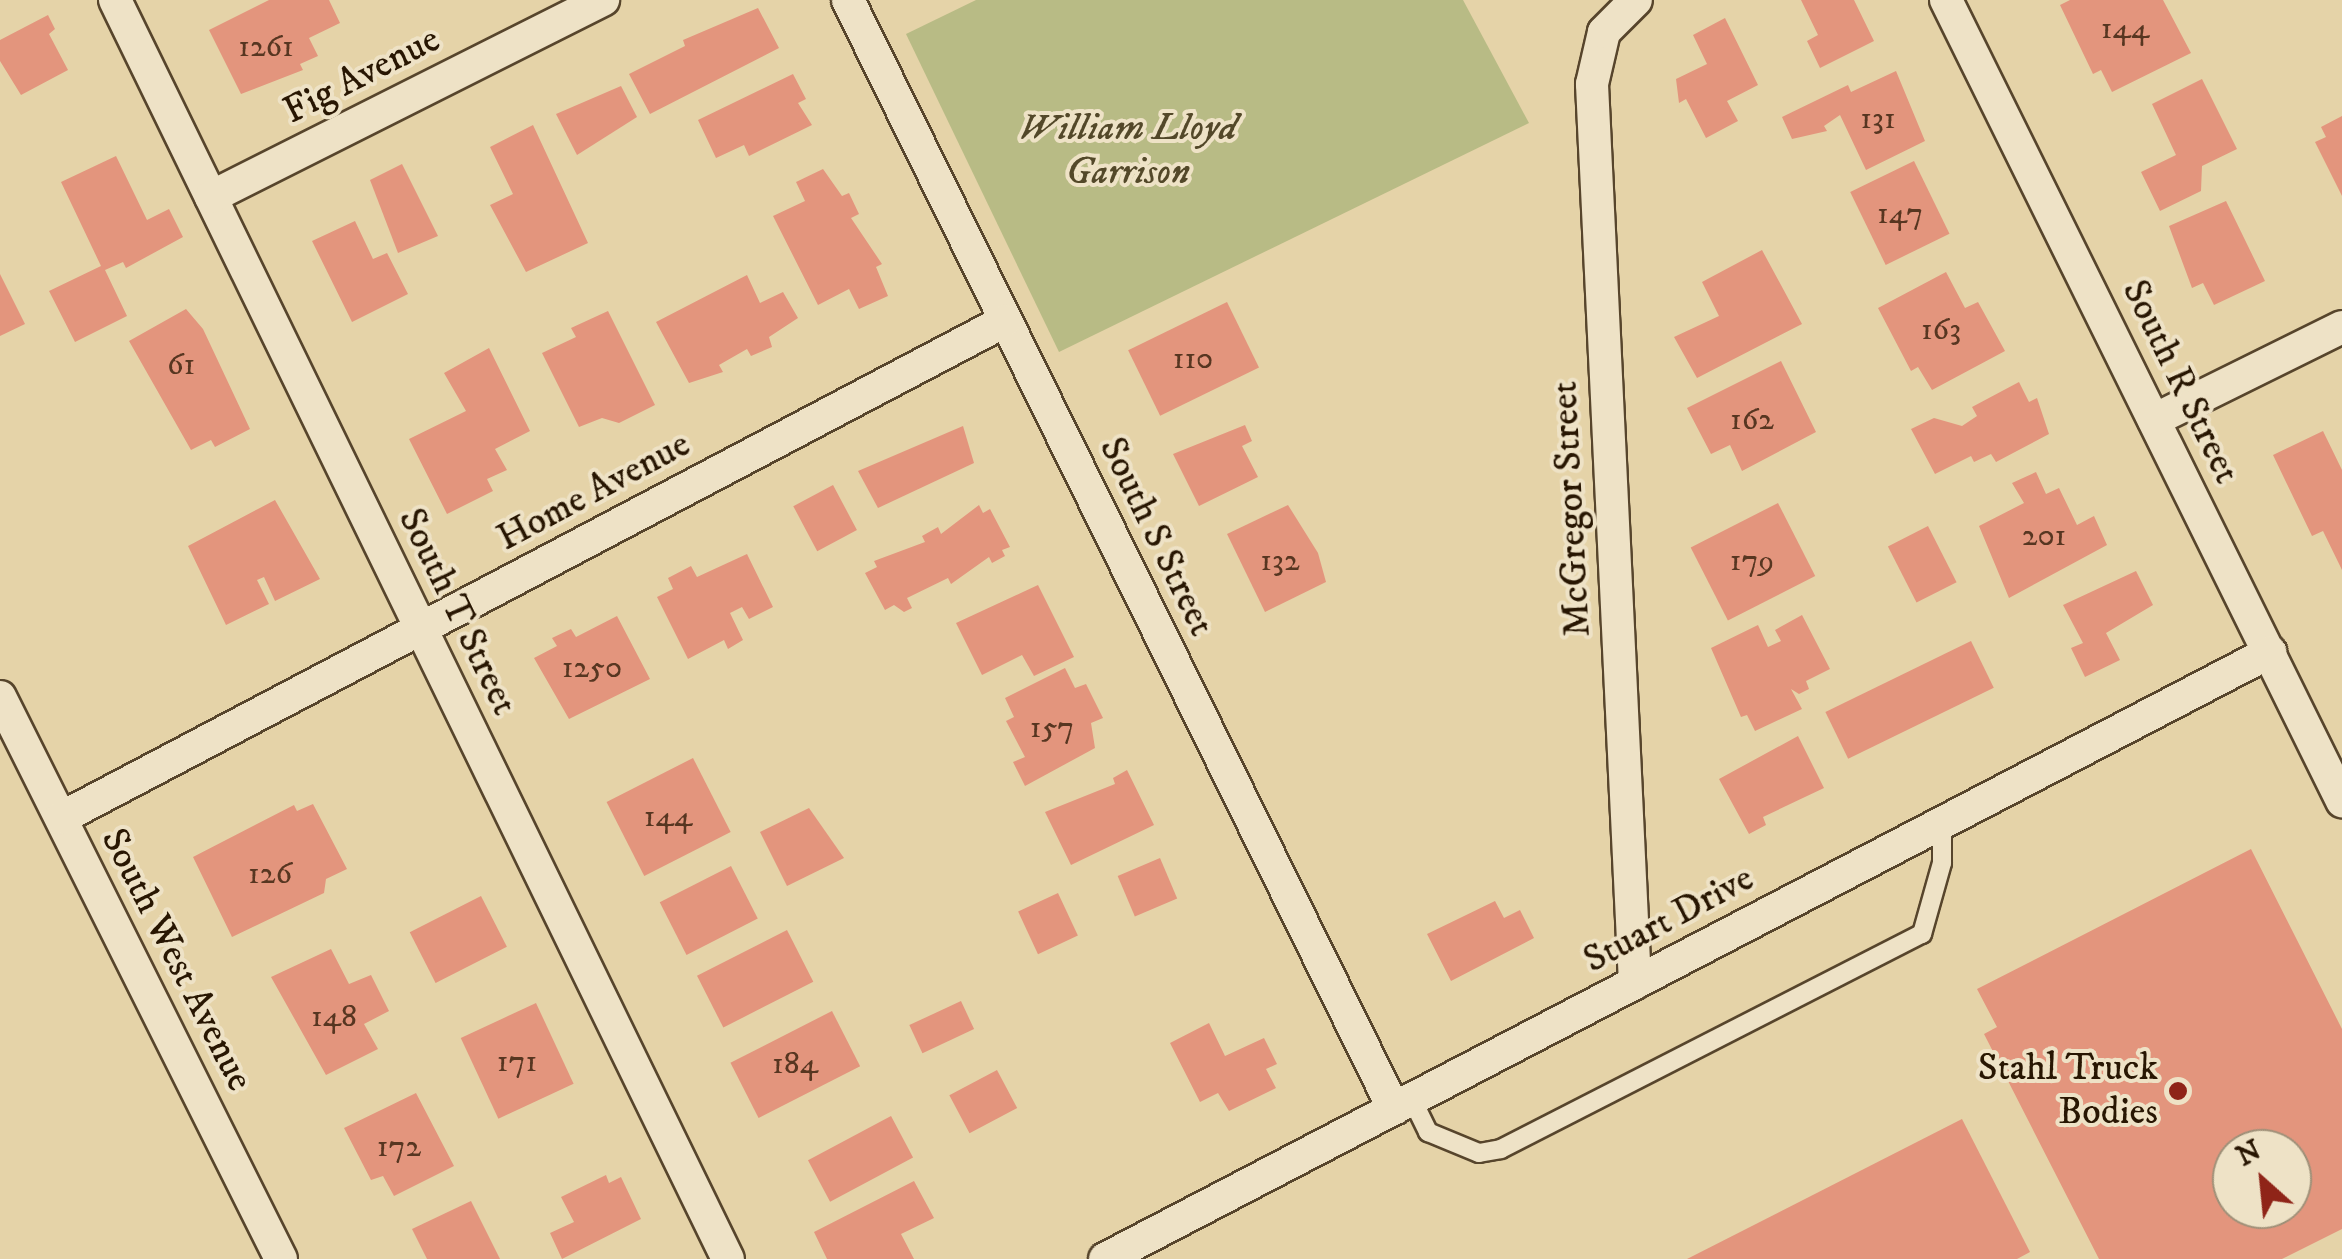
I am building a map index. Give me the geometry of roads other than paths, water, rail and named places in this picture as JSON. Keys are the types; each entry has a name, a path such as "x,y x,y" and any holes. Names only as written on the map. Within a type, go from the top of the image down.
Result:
{"street":[{"name":"South T Street","path":"115,0 728,1259"},
{"name":"Fig Avenue","path":"211,197 603,0"},
{"name":"South S Street","path":"848,0 1005,320 1403,1104"},
{"name":"McGregor Street","path":"1635,983 1592,84 1604,32 1636,0"},
{"name":"South R Street","path":"1946,0 2339,785"},
{"name":"Home Avenue","path":"60,818 1005,320"},
{"path":"2154,420 2342,328"},
{"name":"Stuart Drive","path":"1105,1259 2270,652"},
{"name":"South West Avenue","path":"0,697 281,1259"}],"lane":[{"path":"1403,1104 1428,1132 1478,1153 1501,1149 1922,934 1942,863 1942,823"}],"place":[{"name":"Stahl Truck Bodies","path":"2178,1091"}],"park label":[{"name":"William Lloyd Garrison","path":"1128,150"}]}
